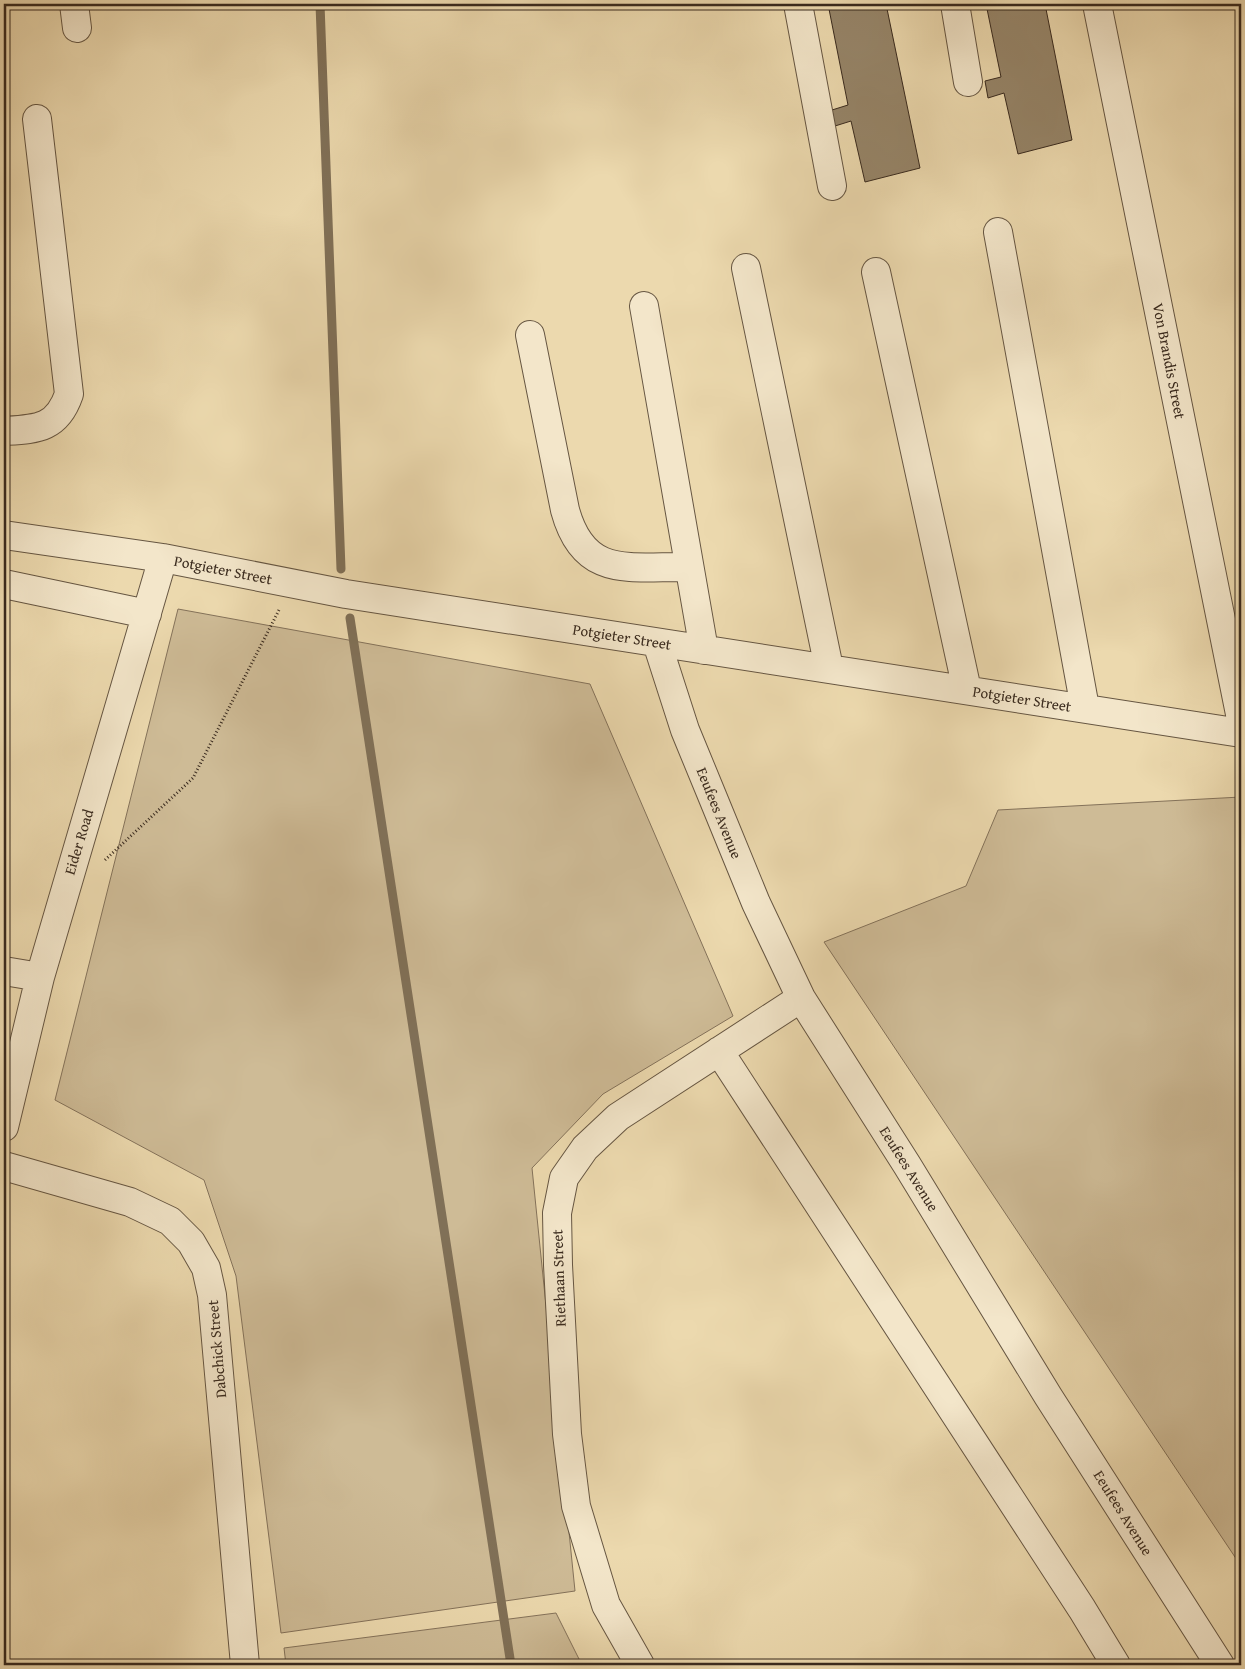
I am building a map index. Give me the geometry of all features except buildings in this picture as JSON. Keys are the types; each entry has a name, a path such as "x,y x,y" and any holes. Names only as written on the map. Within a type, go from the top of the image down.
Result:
{"street":[{"path":"798,4 832,186"},
{"path":"955,4 968,82"},
{"name":"Von Brandis Street","path":"1097,4 1241,719"},
{"path":"4,432 27,430 52,421 61,415 69,394 38,120"},
{"path":"998,232 1085,708"},
{"path":"746,268 829,668"},
{"path":"876,272 967,690"},
{"path":"644,306 704,650"},
{"path":"530,335 565,510 570,529 579,545 591,557 605,564 689,567"},
{"name":"Potgieter Street","path":"4,536 163,558 346,594 1241,733"},
{"name":"Eider Road","path":"4,1127 40,977 163,558"},
{"path":"4,584 147,614"},
{"name":"Eeufees Avenue","path":"657,643 685,730 756,903 801,998 908,1165 1048,1396 1220,1665"},
{"path":"4,971 40,977"},
{"name":"Riethaan Street","path":"640,1665 606,1605 576,1506 567,1434 557,1213 564,1178 585,1148 618,1117 801,998"},
{"path":"720,1051 1076,1600 1116,1665"},
{"name":"Dabchick Street","path":"4,1166 130,1202 170,1221 191,1242 206,1268 212,1294 246,1665"}],"path":[{"path":"98,866 193,778 292,582"}],"shaded area":[{"path":"178,609 590,684 733,1016 603,1094 532,1168 575,1591 281,1633 236,1276 204,1180 55,1100"},
{"path":"1241,797 1241,1566 824,942 966,886 998,810"},
{"path":"556,1613 582,1665 286,1665 284,1648"}],"waterway":[{"path":"320,4 341,569"},
{"path":"350,618 511,1665"}]}
